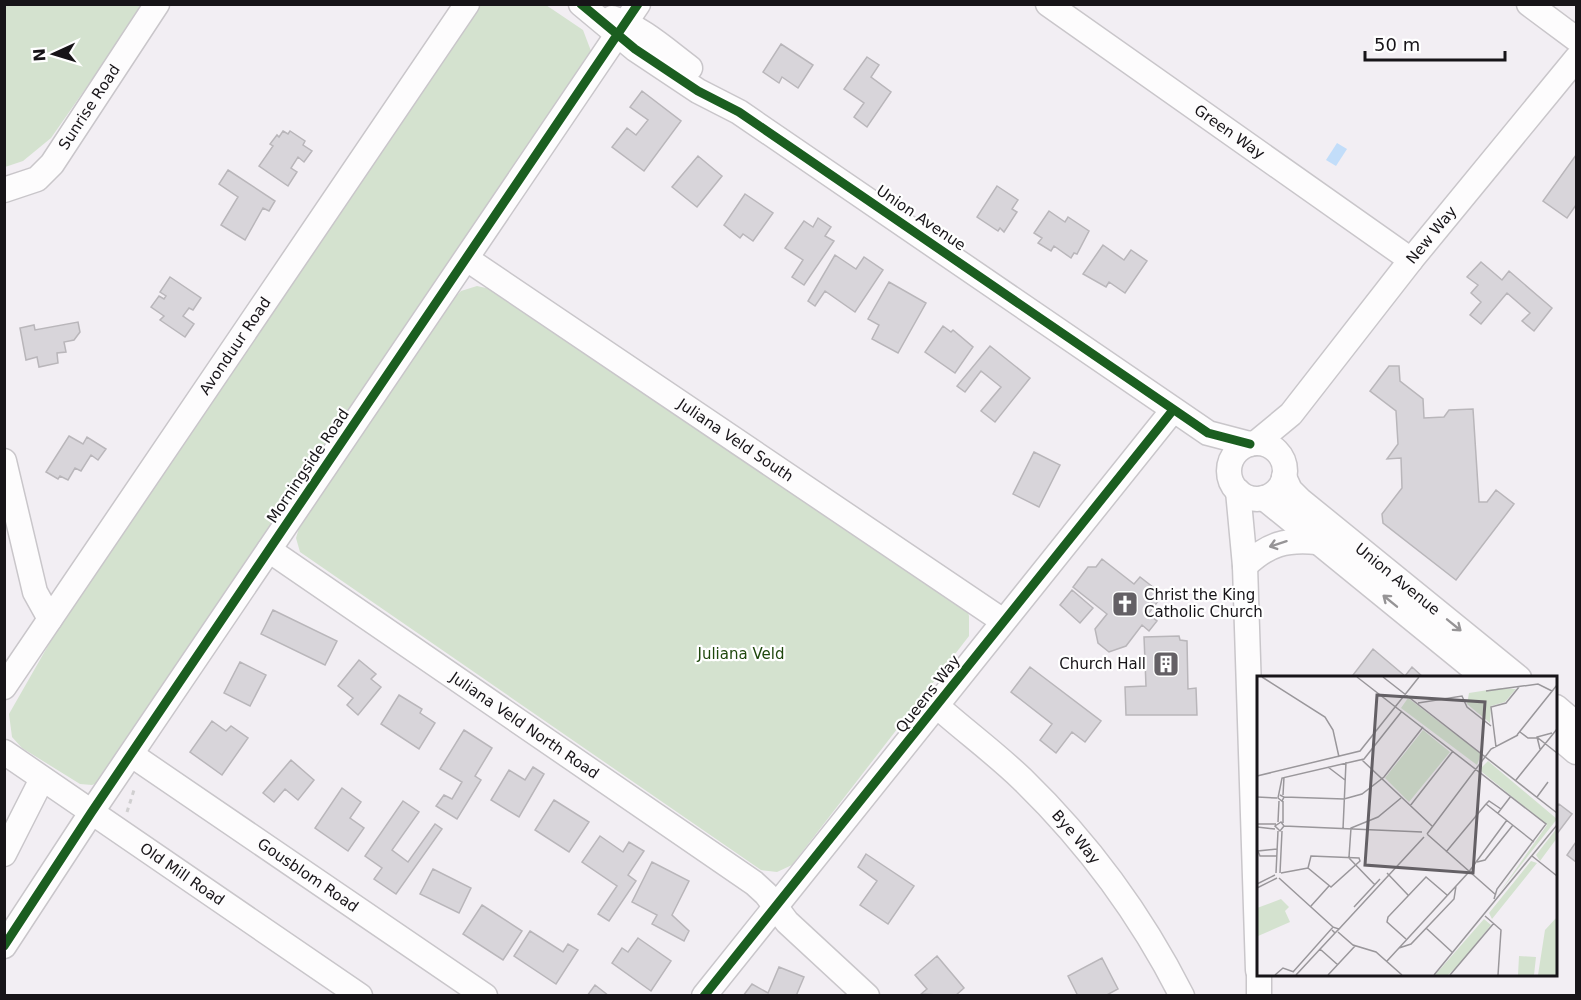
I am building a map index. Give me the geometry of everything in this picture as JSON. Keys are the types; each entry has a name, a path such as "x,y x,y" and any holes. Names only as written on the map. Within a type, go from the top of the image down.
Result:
{"street":[{"name":"Sunrise Road","path":"4,190 37,179 52,164 158,4"},
{"name":"Avonduur Road","path":"4,687 467,4"},
{"name":"Green Way","path":"1048,4 1411,260"},
{"path":"1529,4 1576,39"},
{"name":"Union Avenue","path":"586,8 626,21 698,91 739,112 1208,434 1261,446"},
{"name":"Morningside Road","path":"4,946 91,813 626,21"},
{"name":"New Way","path":"1261,446 1291,414 1411,260 1576,59"},
{"name":"Juliana Veld South","path":"467,259 1003,621"},
{"name":"Queens Way","path":"704,996 938,707 1003,621 1173,410"},
{"name":"Union Avenue","path":"1208,434 1230,467"},
{"path":"1261,446 1283,461 1284,477 1278,489 1254,496 1230,478 1230,467 1236,453 1261,446"},
{"path":"4,461 35,592 50,619"},
{"name":"Union Avenue","path":"1284,477 1294,495 1325,534"},
{"path":"1254,496 1244,541 1257,939"},
{"name":"Union Avenue","path":"1254,496 1325,534 1423,614 1516,676"},
{"path":"1245,566 1257,555 1277,543 1325,534"},
{"name":"Juliana Veld North Road","path":"269,550 754,883 788,922 867,996"},
{"name":"Union Avenue","path":"1423,614 1483,676"},
{"name":"Bye Way","path":"938,707 1020,777 1082,843 1130,907 1182,996"},
{"path":"1557,708 1576,724"},
{"path":"1557,736 1576,752"},
{"name":"Old Mill Road","path":"4,752 360,996"},
{"name":"Gousblom Road","path":"132,755 485,996"},
{"path":"4,854 42,779"},
{"path":"1259,976 1259,996"}],"path":[{"path":"126,813 135,789"}],"green space":[{"path":"5,5 144,5 51,138 23,161 5,167"},
{"path":"479,5 546,5 583,30 591,51 587,65 100,782 92,785 80,784 22,748 12,737 9,714 81,588"},
{"name":"Juliana Veld","path":"477,286 495,290 965,602 969,616 969,636 792,865 777,872 761,870 300,552 296,538 301,521 449,304 461,291"}],"water":[{"path":"1337,143 1347,149 1336,166 1326,160"}],"building":[{"path":"781,44 813,65 798,88 782,77 779,83 763,72"},
{"path":"867,57 879,65 871,77 891,92 867,127 854,117 864,103 844,89"},
{"path":"642,91 681,121 644,171 612,147 627,128 636,135 648,120 630,107"},
{"path":"283,131 288,134 290,131 305,141 303,145 312,151 304,162 298,157 291,168 297,172 288,186 259,166 273,146 270,144"},
{"path":"1576,155 1576,205 1567,218 1543,201"},
{"path":"698,156 722,176 697,207 672,187"},
{"path":"228,170 275,201 269,211 263,208 245,240 221,225 238,197 219,184"},
{"path":"997,186 1018,200 1012,209 1017,212 1004,232 1000,228 998,231 977,217"},
{"path":"745,194 773,213 753,241 743,234 740,238 724,225"},
{"path":"1049,211 1065,222 1068,217 1089,231 1077,254 1074,253 1071,258 1054,246 1051,251 1038,243 1042,238 1034,233"},
{"path":"818,218 831,227 825,236 834,241 804,285 792,277 803,260 785,248 804,221 813,227"},
{"path":"1103,245 1124,260 1131,250 1147,261 1125,293 1109,282 1106,287 1083,274"},
{"path":"835,255 856,269 864,257 883,270 855,312 825,291 815,306 808,301"},
{"path":"1481,262 1502,280 1509,271 1552,308 1534,331 1522,321 1530,313 1507,293 1481,324 1470,315 1481,302 1471,293 1478,285 1467,277"},
{"path":"170,277 201,298 193,310 189,308 183,316 194,324 185,337 160,320 164,316 151,307 159,296 164,299 166,296 160,292"},
{"path":"889,282 926,303 898,353 872,339 879,325 868,319"},
{"path":"78,322 80,332 74,340 64,342 66,352 57,353 58,363 39,367 37,357 26,360 20,328 34,325 35,330"},
{"path":"943,326 951,332 953,330 973,347 955,373 925,352"},
{"path":"990,346 1030,378 995,422 981,411 1001,387 981,371 965,392 957,386"},
{"path":"1389,366 1399,366 1400,381 1423,399 1424,418 1444,417 1449,410 1473,409 1479,502 1487,502 1496,490 1514,504 1456,580 1383,523 1382,514 1402,488 1401,458 1387,459 1398,444 1396,411 1370,391"},
{"path":"69,436 83,444 87,437 106,449 98,460 91,455 81,471 75,468 68,480 60,476 58,479 46,472"},
{"path":"1034,452 1060,465 1039,507 1013,494"},
{"name":"Christ the King Catholic Church","path":"1102,559 1134,584 1140,577 1163,595 1148,614 1157,621 1149,631 1142,625 1126,646 1109,652 1098,643 1095,629 1107,614 1073,587 1088,567 1096,567"},
{"path":"1072,590 1093,608 1080,623 1060,605"},
{"path":"273,610 337,641 325,665 261,634"},
{"name":"Church Hall","path":"1179,636 1180,640 1187,641 1188,689 1196,688 1197,715 1126,715 1125,687 1146,686 1144,637"},
{"path":"1373,649 1405,676 1354,676"},
{"path":"359,660 376,674 371,679 381,687 358,715 347,705 353,698 338,686"},
{"path":"240,662 266,675 250,706 224,693"},
{"path":"1030,667 1101,721 1085,742 1072,732 1056,753 1040,740 1052,724 1011,692"},
{"path":"1412,667 1422,676 1405,676"},
{"path":"399,695 422,709 420,713 435,723 419,749 381,724"},
{"path":"212,721 226,731 231,726 248,738 222,775 190,752"},
{"path":"464,730 492,748 475,776 481,780 457,819 436,806 444,795 452,799 462,782 440,769"},
{"path":"291,760 314,780 298,800 285,789 274,802 263,793"},
{"path":"533,767 544,774 519,817 491,800 509,770 525,780"},
{"path":"342,788 361,802 350,818 364,828 348,851 315,828"},
{"path":"554,800 589,822 569,852 535,830"},
{"path":"403,801 419,812 392,850 408,862 435,824 442,829 396,894 374,879 382,868 365,856"},
{"path":"1559,804 1572,814 1557,834 1557,807"},
{"path":"600,836 623,852 629,842 644,851 628,875 636,881 609,921 598,914 617,886 582,862"},
{"path":"1576,842 1576,862 1567,855"},
{"path":"866,854 914,886 888,924 860,905 877,881 858,867"},
{"path":"652,862 689,881 672,915 689,931 684,941 652,924 657,915 632,902"},
{"path":"433,869 471,888 459,913 420,894"},
{"path":"482,905 522,931 503,960 463,934"},
{"path":"530,931 563,952 568,944 578,950 556,984 514,956"},
{"path":"638,938 671,961 651,991 612,963 622,948 628,952"},
{"path":"937,956 964,988 955,996 921,994 927,989 915,975"},
{"path":"1102,958 1118,989 1105,996 1078,996 1068,976"},
{"path":"779,967 804,977 796,996 743,996 752,984 768,993"},
{"path":"595,985 609,996 587,996"}],"cycle path":[{"path":"581,4 635,49 698,91 739,112 1208,433 1250,444"},
{"path":"4,946 91,813 638,4"},
{"path":"704,996 1173,410"}],"place":[{"name":"Christ the King Catholic Church","path":"1125,604"},
{"name":"Church Hall","path":"1166,664"}]}
